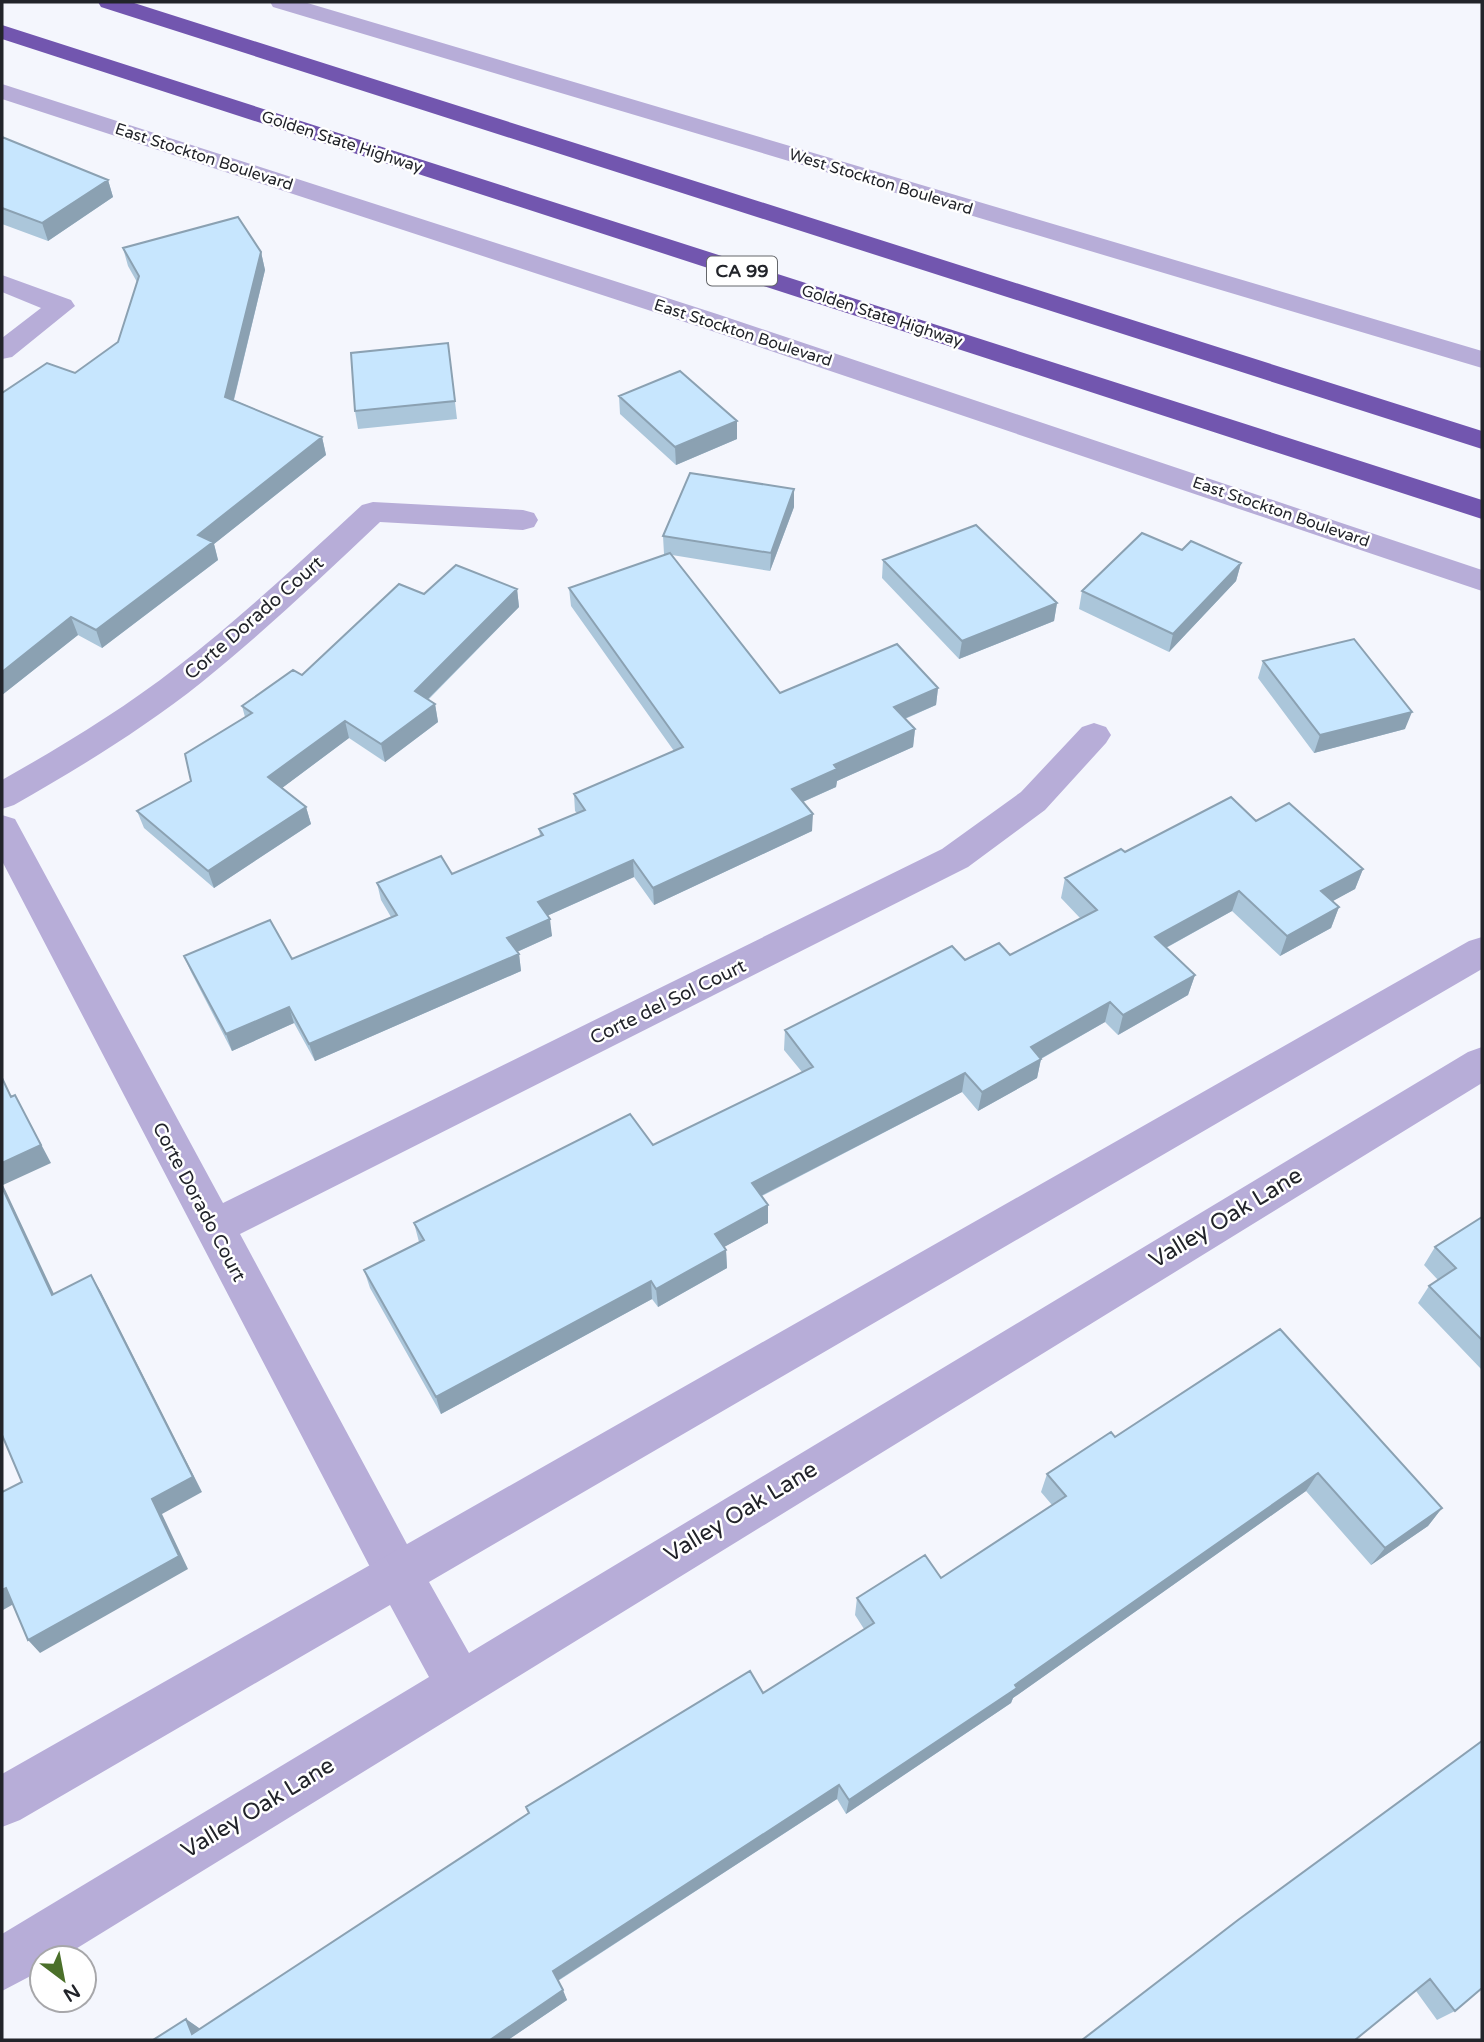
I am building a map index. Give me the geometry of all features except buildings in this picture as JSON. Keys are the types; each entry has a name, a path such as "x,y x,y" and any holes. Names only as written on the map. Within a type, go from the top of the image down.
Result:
{"highway":[{"path":"109,2 1482,440"},
{"name":"Golden State Highway","path":"2,32 1482,510"}],"street":[{"name":"West Stockton Boulevard","path":"281,2 1482,360"},
{"name":"East Stockton Boulevard","path":"2,91 745,333 1482,581"},
{"path":"2,283 61,306 2,351"},
{"name":"Corte Dorado Court","path":"2,796 44,773 189,675 262,614 373,512 523,520"},
{"name":"Corte del Sol Court","path":"213,1228 955,858 1033,801 1094,735"},
{"name":"Corte Dorado Court","path":"2,828 213,1228 459,1684"},
{"path":"2,1802 1482,951"},
{"name":"Valley Oak Lane","path":"2,1964 459,1684 1481,1066"}]}
